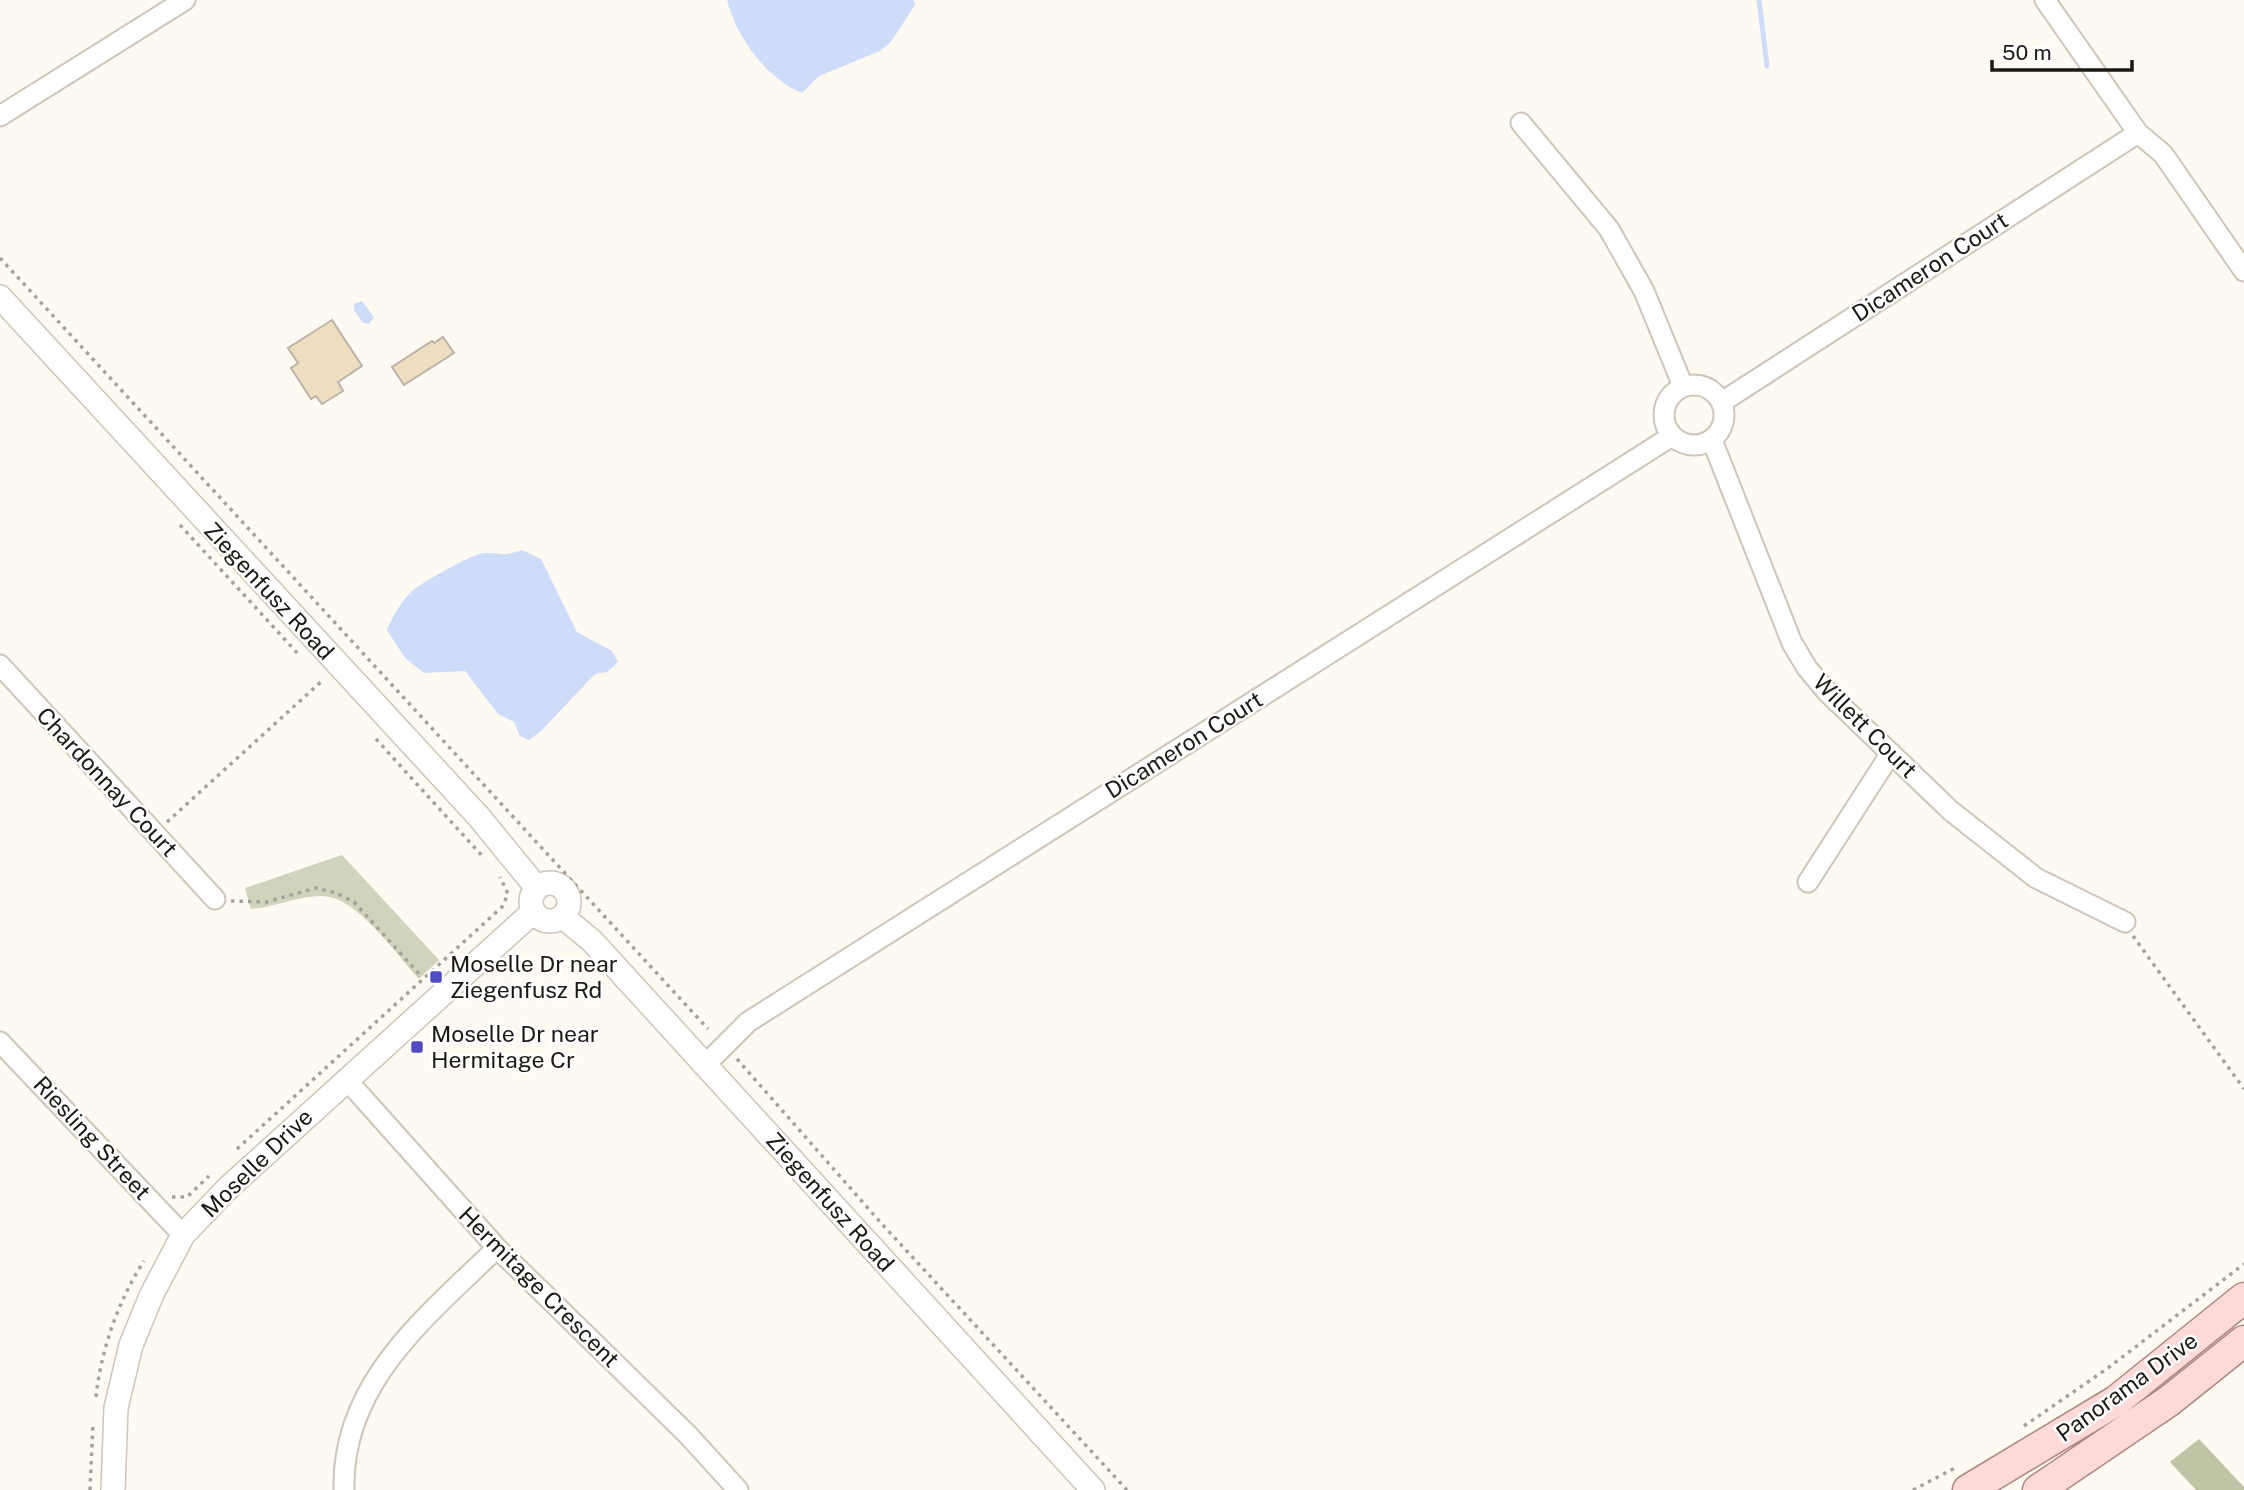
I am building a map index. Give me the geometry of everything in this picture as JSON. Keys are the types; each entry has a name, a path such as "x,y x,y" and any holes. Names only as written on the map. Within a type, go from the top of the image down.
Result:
{"main road":[{"name":"Panorama Drive","path":"1968,1475 2116,1401 2244,1298"},
{"name":"Panorama Drive","path":"2038,1490 2169,1401 2244,1341"}],"street":[{"path":"0,116 185,0"},
{"path":"2045,0 2138,133 2163,154 2244,271"},
{"path":"1521,123 1609,229 1644,291 1683,386"},
{"name":"Dicameron Court","path":"1722,402 2138,133"},
{"name":"Ziegenfusz Road","path":"0,297 479,817 537,888"},
{"path":"1701,385 1717,394 1722,402 1723,426 1712,440 1691,445 1672,436 1664,421 1665,404 1683,386 1701,385"},
{"name":"Dicameron Court","path":"705,1065 748,1022 1672,436"},
{"name":"Willett Court","path":"1712,440 1792,643 1807,668 1828,693 1951,811 2036,878 2125,922"},
{"name":"Chardonnay Court","path":"0,665 215,899"},
{"path":"1808,882 1891,753"},
{"path":"552,883 564,889 569,901 563,917 544,921 533,912 530,899 537,888 552,883"},
{"name":"Moselle Drive","path":"113,1490 116,1408 131,1345 152,1294 183,1235 228,1188 346,1079 533,912"},
{"name":"Ziegenfusz Road","path":"563,917 593,941 1093,1490"},
{"name":"Riesling Street","path":"0,1042 183,1235"},
{"name":"Hermitage Crescent","path":"346,1079 496,1248 678,1426 738,1490"},
{"path":"344,1490 351,1435 370,1385 401,1341 496,1248"}],"path":[{"path":"0,258 708,1029"},
{"path":"177,519 182,528 308,664"},
{"path":"316,672 332,690"},
{"path":"155,834 323,680"},
{"path":"369,731 490,865"},
{"path":"228,1158 502,906 508,894 499,875"},
{"path":"215,899 243,903 266,902 316,888 336,893 354,902 422,977"},
{"path":"2125,922 2139,947 2244,1089"},
{"path":"733,1055 881,1223 1127,1490"},
{"path":"158,1208 169,1197 187,1196 217,1168"},
{"path":"2020,1429 2119,1359 2244,1264"},
{"path":"1913,1490 1968,1475"}],"green space":[{"path":"342,855 439,960 419,979 361,915 334,898 313,896 251,909 245,888"},
{"path":"2199,1439 2244,1490 2196,1490 2170,1462"}],"water":[{"path":"727,0 914,0 915,5 890,43 880,51 819,76 802,93 776,77 755,55 738,28"},
{"path":"362,301 374,317 369,324 363,323 354,310 354,304"},
{"path":"522,550 541,559 577,632 612,651 618,662 607,672 595,674 542,730 529,740 520,736 514,722 498,714 465,671 424,673 405,658 387,630 407,596 436,576 479,554 506,554"}],"building":[{"path":"332,320 362,366 338,382 343,391 322,404 316,396 311,399 291,368 298,363 288,348"},
{"path":"443,337 454,353 404,385 392,367 432,341 434,343"}],"waterway":[{"path":"1759,0 1767,66"}],"place":[{"name":"Moselle Dr near Ziegenfusz Rd","path":"436,977"},
{"name":"Moselle Dr near Hermitage Cr","path":"417,1047"}]}
